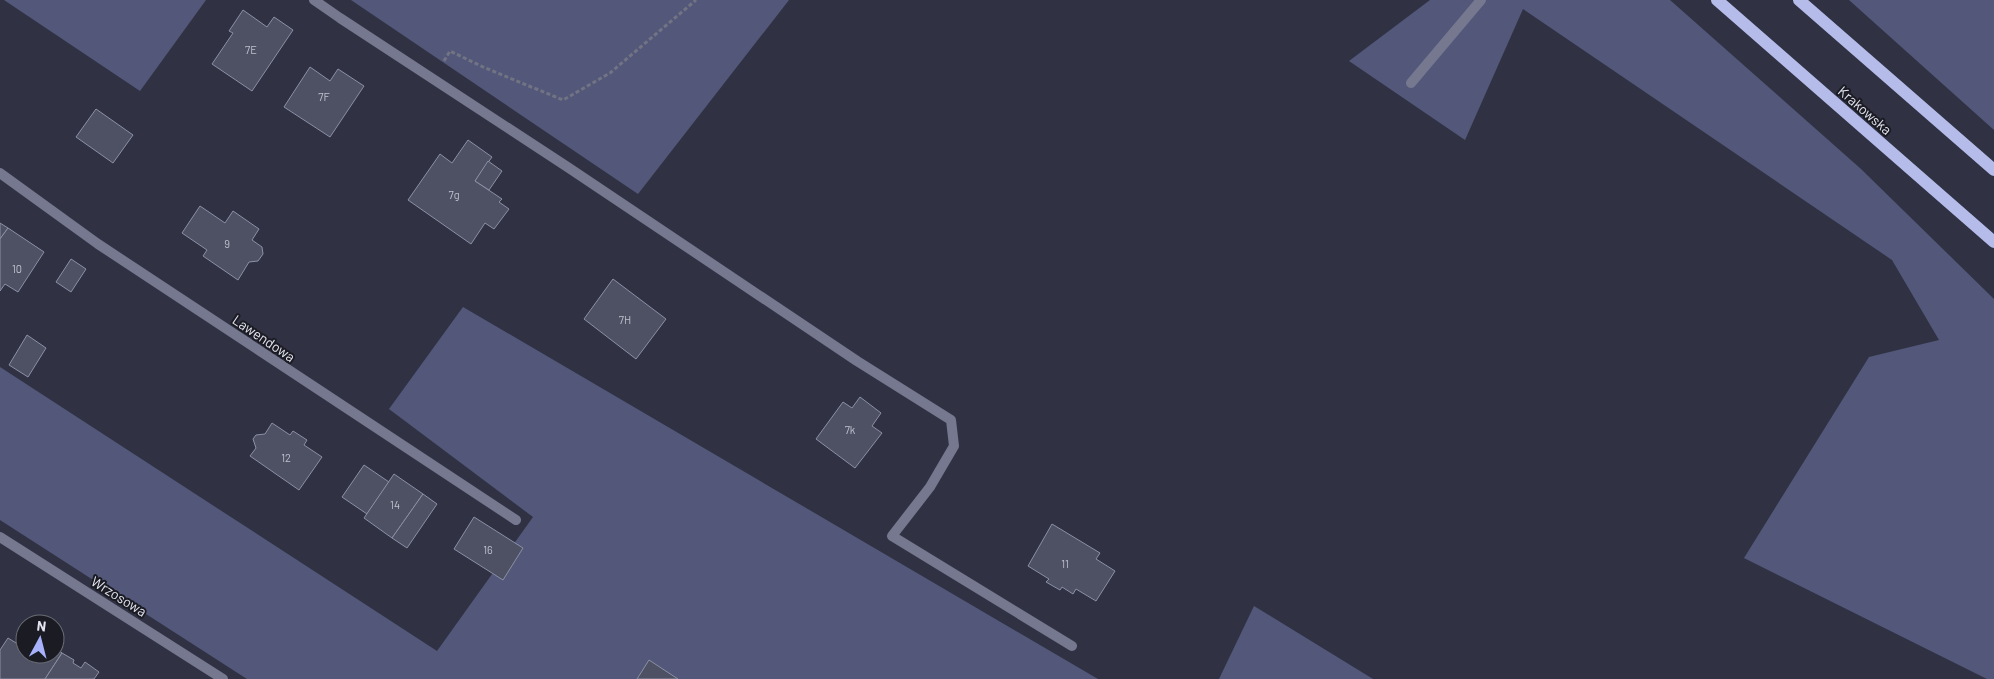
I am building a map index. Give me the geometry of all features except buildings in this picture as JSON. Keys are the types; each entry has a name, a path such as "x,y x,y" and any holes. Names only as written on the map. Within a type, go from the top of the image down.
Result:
{"main road":[{"name":"Krakowska","path":"1717,0 1994,242"},
{"path":"1799,0 1994,170"}],"street":[{"path":"314,0 857,361 951,420 954,446 930,487 892,536 1072,646"},
{"path":"1411,83 1481,0"},
{"name":"Lawendowa","path":"0,173 98,244 516,520"},
{"name":"Wrzosowa","path":"0,537 223,679"}],"path":[{"path":"432,80 450,51 483,67 563,100 610,73 696,0"}],"shaded area":[{"path":"4,0 206,0 140,91"},
{"path":"351,0 789,0 638,194"},
{"path":"1430,0 1670,0 1861,169 1994,299 1994,679 1987,679 1744,558 1869,357 1939,340 1892,260 1523,9 1465,140 1349,61"},
{"path":"1849,0 1994,0 1994,130"},
{"path":"463,307 1098,679 247,679 0,520 0,367 437,651 533,517 389,409"},
{"path":"1254,606 1373,679 1219,679"}]}
